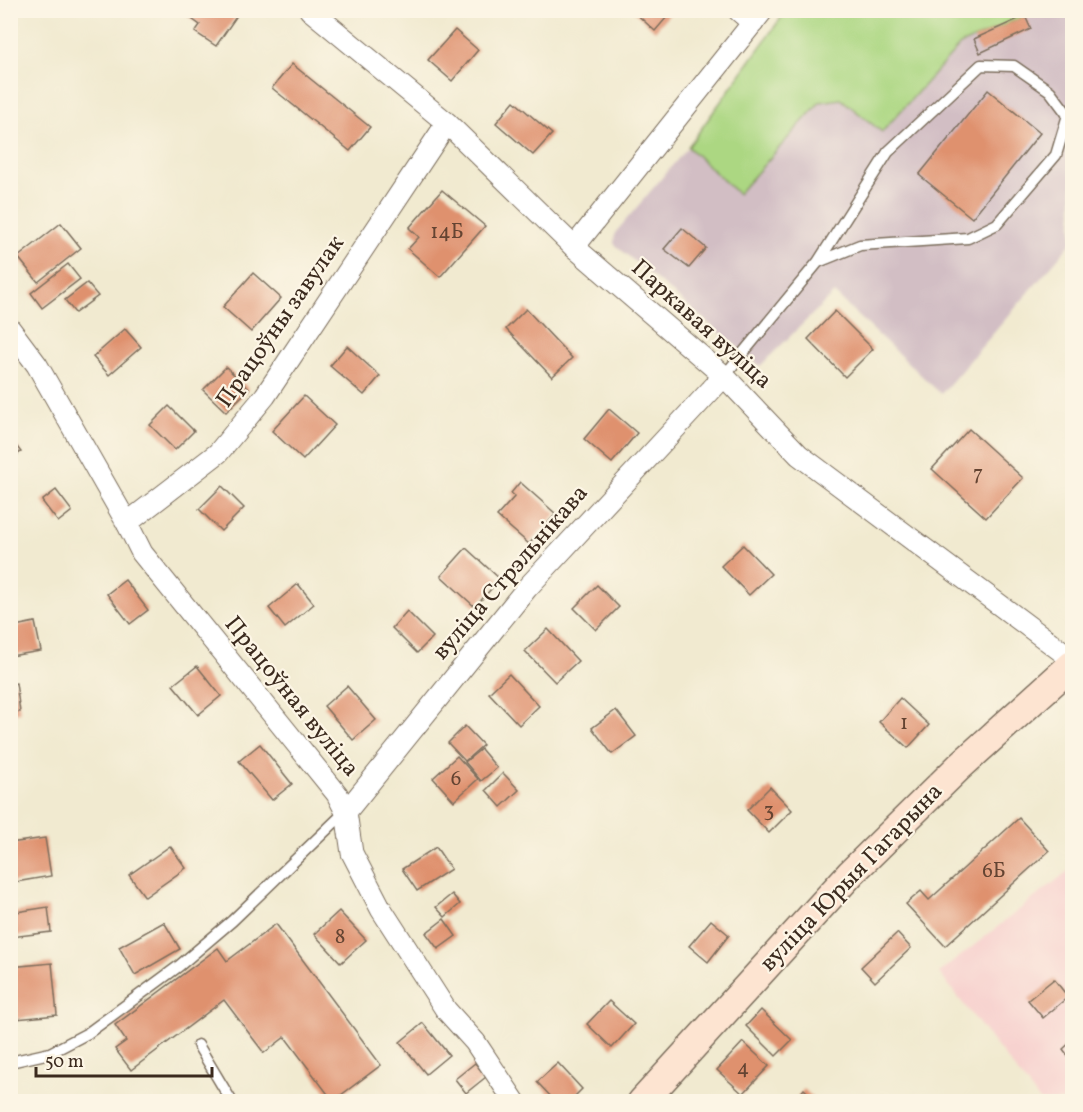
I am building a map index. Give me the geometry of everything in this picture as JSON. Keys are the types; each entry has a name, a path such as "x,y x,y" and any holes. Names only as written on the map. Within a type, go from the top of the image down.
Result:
{"street":[{"name":"Паркавая вуліца","path":"310,10 447,123 574,247 724,376 799,455 1072,659"},
{"path":"574,247 752,15"},
{"name":"Працоўны завулак","path":"127,523 218,453 264,396 447,123"},
{"name":"Працоўная вуліца","path":"10,329 37,365 142,553 337,794 346,812 352,853 381,909 446,1010 475,1042 515,1101"},
{"name":"вуліца Стрэльнікава","path":"346,812 527,588 724,376"},
{"name":"вуліца Юрыя Гагарына","path":"642,1101 851,873 959,767 1072,665"}],"lane":[{"path":"724,376 818,262 888,152 981,65 1014,66 1050,91 1068,115 1056,155 997,224 968,238 860,245 818,262"},
{"path":"10,1062 50,1053 88,1033 179,966 232,921 346,812"},
{"path":"198,1045 232,1101"}],"shaded area":[{"path":"1029,11 1072,11 1072,242 941,394 834,293 760,366 614,244 615,233 688,147 738,194 820,102 841,99 882,132 960,45 1024,16"},
{"path":"1072,868 1072,1101 1040,1101 939,973"}],"green space":[{"path":"786,11 1029,11 1025,16 960,45 882,132 841,99 820,102 738,194 688,147"}],"building":[{"path":"187,10 233,10 238,14 216,46 195,32 200,25 185,14"},
{"path":"632,10 673,10 655,31"},
{"path":"1025,16 1031,29 980,53 974,39"},
{"path":"455,30 478,50 452,81 428,60"},
{"path":"292,64 370,127 350,151 272,88"},
{"path":"988,90 1040,133 972,218 919,175"},
{"path":"514,101 552,134 533,155 496,123"},
{"path":"442,190 485,226 440,277 408,249 419,237 409,228"},
{"path":"61,223 81,248 38,282 18,257"},
{"path":"682,228 706,248 689,268 664,249"},
{"path":"68,264 80,279 42,308 31,293"},
{"path":"253,273 281,298 251,332 223,307"},
{"path":"87,283 98,296 75,313 65,300"},
{"path":"526,309 572,358 552,377 506,329"},
{"path":"835,311 873,349 845,377 808,339"},
{"path":"125,329 141,347 109,375 93,357"},
{"path":"347,346 380,376 364,395 330,366"},
{"path":"226,367 249,389 226,412 203,390"},
{"path":"304,396 335,425 303,460 272,431"},
{"path":"169,406 194,431 175,450 150,425"},
{"path":"609,409 637,433 612,463 584,439"},
{"path":"969,429 1023,478 986,518 932,469"},
{"path":"10,438 21,452 10,459"},
{"path":"520,482 556,514 529,544 497,516 515,496 511,493"},
{"path":"222,486 244,508 221,531 199,509"},
{"path":"56,490 72,511 58,522 42,501"},
{"path":"743,545 771,574 749,595 721,566"},
{"path":"466,548 500,579 475,607 441,576"},
{"path":"125,580 148,610 130,624 107,594"},
{"path":"298,584 314,604 285,628 269,608"},
{"path":"597,585 619,607 596,630 574,608"},
{"path":"407,611 433,637 417,653 392,628"},
{"path":"35,622 41,651 10,656 10,627"},
{"path":"548,629 578,661 555,682 525,651"},
{"path":"197,666 221,696 198,715 173,685"},
{"path":"509,674 539,706 519,725 489,693"},
{"path":"16,683 20,712 10,713 10,684"},
{"path":"347,686 376,720 353,740 324,706"},
{"path":"900,698 929,725 908,748 879,722"},
{"path":"616,710 636,736 612,754 592,728"},
{"path":"465,726 483,745 465,761 448,743"},
{"path":"260,744 292,784 272,800 239,761"},
{"path":"481,749 497,768 481,781 465,762"},
{"path":"457,756 478,779 454,801 433,778"},
{"path":"503,773 519,790 501,807 486,790"},
{"path":"770,787 792,810 769,833 747,810"},
{"path":"1019,818 1049,851 945,946 906,904 921,891 929,900"},
{"path":"45,838 51,876 10,883 10,843"},
{"path":"170,846 186,868 145,897 129,875"},
{"path":"436,847 451,869 417,891 402,869"},
{"path":"452,894 460,904 445,917 436,907"},
{"path":"48,907 51,932 11,937 10,913"},
{"path":"339,911 366,940 341,963 314,934"},
{"path":"444,919 456,936 438,949 426,933"},
{"path":"711,920 729,935 708,962 689,946"},
{"path":"164,922 180,949 135,975 119,947"},
{"path":"276,924 381,1065 333,1101 285,1037 264,1053 224,1000 131,1070 115,1049 126,1041 115,1025 218,948 227,961"},
{"path":"897,933 911,948 875,982 861,967"},
{"path":"52,963 57,1015 16,1019 10,967"},
{"path":"1054,979 1068,997 1043,1018 1028,1000"},
{"path":"609,1001 634,1024 612,1048 587,1024"},
{"path":"761,1010 792,1040 776,1056 746,1026"},
{"path":"423,1023 449,1055 426,1074 400,1042"},
{"path":"1072,1041 1072,1061 1063,1049"},
{"path":"743,1042 769,1066 743,1094 717,1070"},
{"path":"475,1063 486,1077 466,1093 455,1079"},
{"path":"558,1063 582,1089 569,1102 556,1102 537,1082"},
{"path":"804,1089 817,1102 793,1102"}]}
